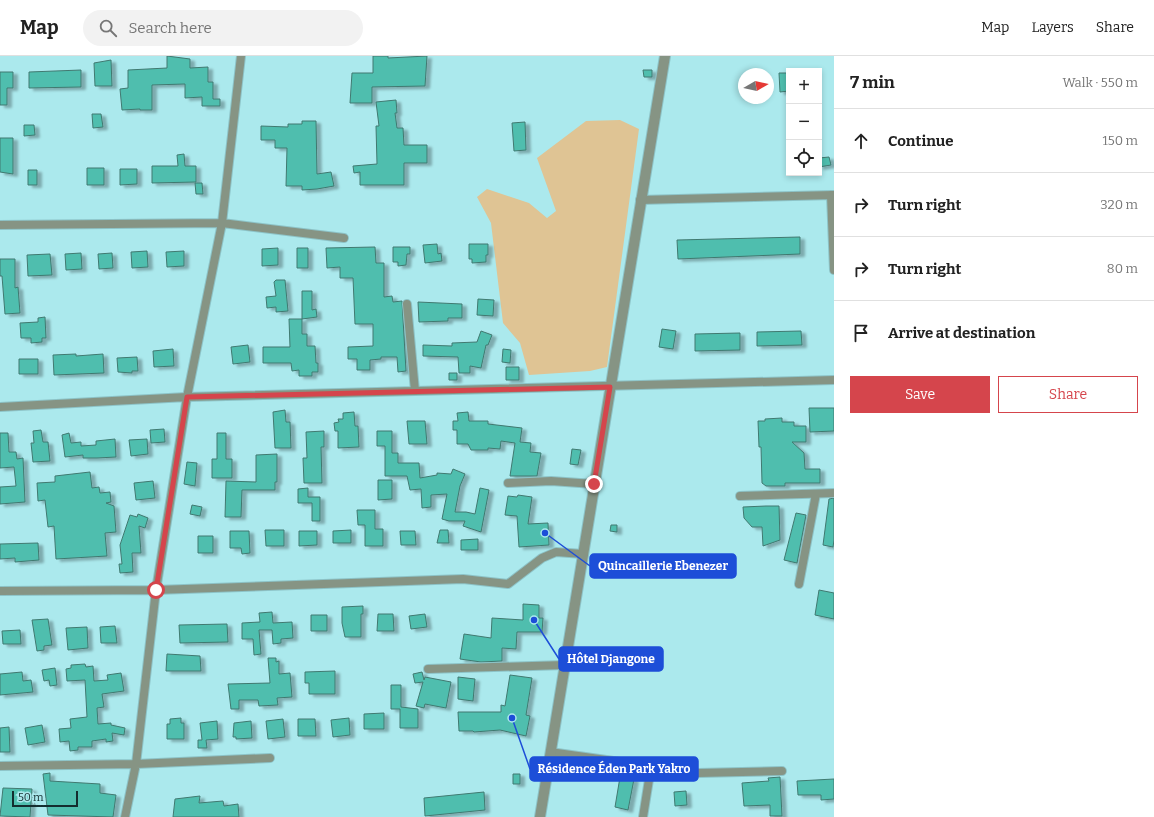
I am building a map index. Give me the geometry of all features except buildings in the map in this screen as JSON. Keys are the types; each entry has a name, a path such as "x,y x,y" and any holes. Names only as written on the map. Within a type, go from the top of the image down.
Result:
{"street":[{"path":"125,817 136,764 156,590 187,397 222,223 241,56"},
{"path":"540,817 640,200 665,56"},
{"path":"640,200 833,195 834,270"},
{"path":"0,225 222,223 344,238"},
{"path":"407,304 415,391"},
{"path":"0,407 187,397 834,380"},
{"path":"508,483 551,481 594,484"},
{"path":"740,496 834,493"},
{"path":"799,584 816,494"},
{"path":"0,591 156,590 464,579 508,584 542,558 556,552 583,554"},
{"path":"428,669 565,665"},
{"path":"550,752 698,773 782,771"},
{"path":"0,766 136,764 270,758"},
{"path":"643,817 652,767"}],"shaded area":[{"path":"620,120 639,129 607,367 590,371 529,375 520,343 503,323 491,223 477,197 487,189 529,203 547,218 556,211 537,158 586,121"}],"place":[{"name":"Quincaillerie Ebenezer","path":"545,533"},
{"name":"Hôtel Djangone","path":"534,620"},
{"name":"Résidence Éden Park Yakro","path":"512,718"}],"route":[{"path":"156,590 187,397 610,387 594,484"}]}
